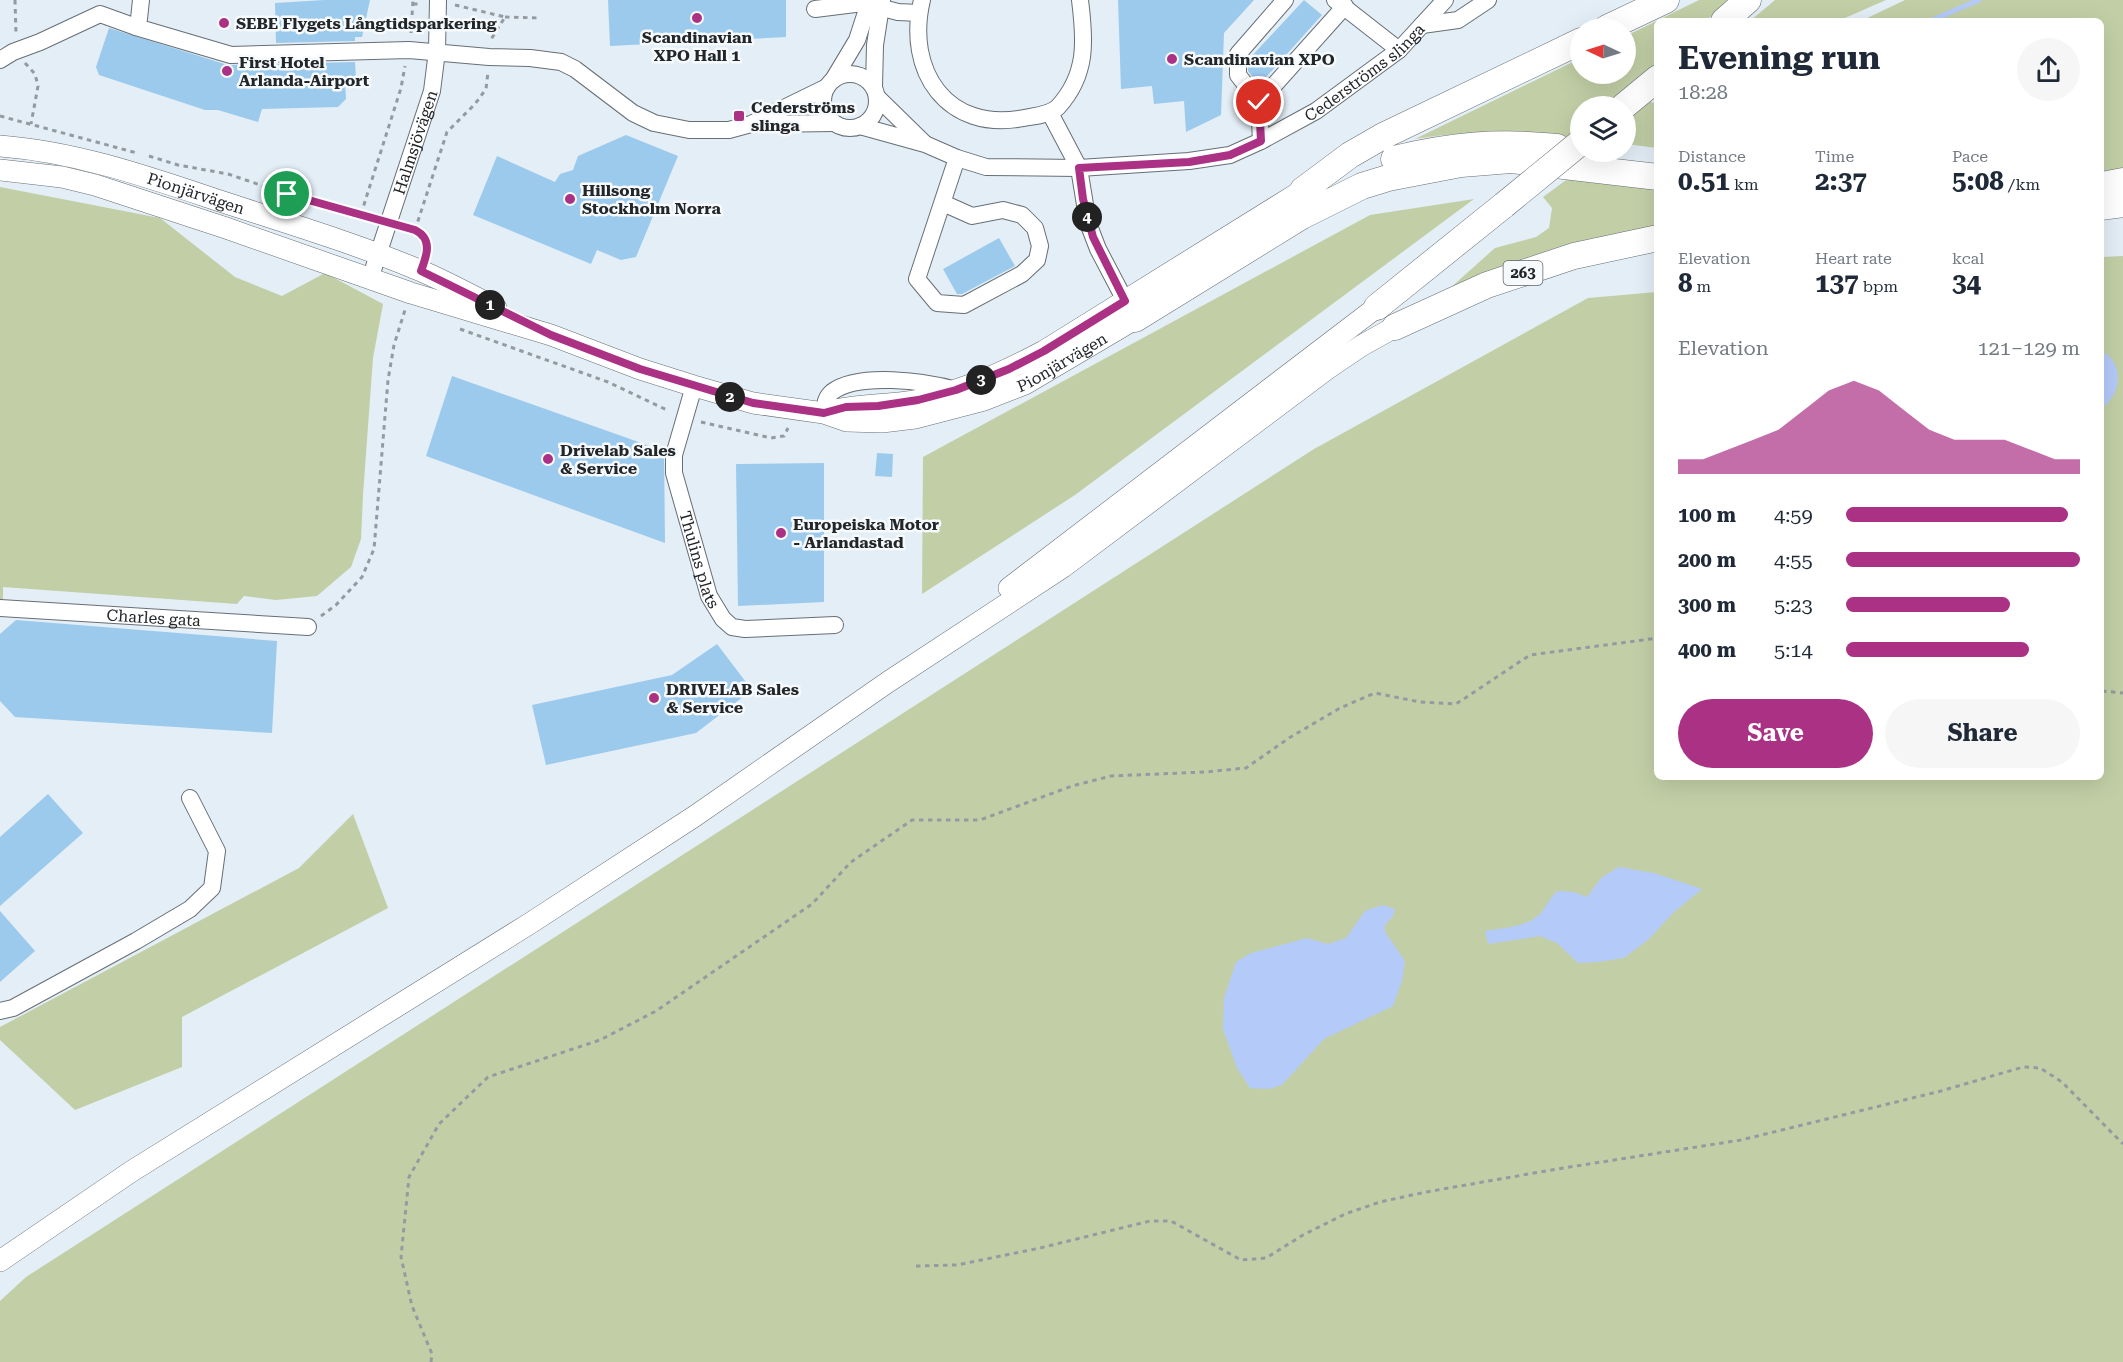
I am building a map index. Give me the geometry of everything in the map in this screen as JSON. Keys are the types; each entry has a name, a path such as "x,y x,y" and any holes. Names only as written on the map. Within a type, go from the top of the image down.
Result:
{"highway":[{"path":"1628,18 1666,0"},
{"path":"1727,18 1748,0"},
{"path":"1303,190 1350,154 1383,136 1570,46"},
{"path":"1636,96 1654,81"},
{"path":"1303,190 1386,161 1435,150 1518,143 1570,149"},
{"name":"263","path":"1377,307 1570,151"},
{"path":"1636,157 1654,159"},
{"path":"1130,310 1302,216 1362,186 1388,178 1461,164 1511,160 1654,177"},
{"path":"2104,185 2123,181"},
{"path":"2104,207 2123,204"},
{"name":"263","path":"1395,327 1487,285 1574,256 1654,239"}],"main road":[{"name":"Pionjärvägen","path":"0,146 46,151 90,160 378,254 421,271 551,335"},
{"name":"Pionjärvägen","path":"0,170 62,177 95,185 411,293 551,335 640,369 753,403 824,413 847,421 882,422 915,418 958,408 1025,384 1303,190"},
{"name":"263","path":"888,682 1377,307"},
{"name":"Pionjärvägen","path":"824,413 846,407 878,406 918,400 956,390 1009,369 1130,310"},
{"name":"263","path":"0,1261 132,1171 695,816 888,682 1064,567 1327,369 1395,327"},
{"name":"263","path":"0,1273 51,1227"}],"street":[{"path":"136,27 141,0"},
{"path":"815,9 863,3 876,3 898,12 920,7 919,45 925,72 939,95 966,114 994,121 1050,113 1057,109 1072,87 1081,67 1085,38 1080,0"},
{"path":"1261,141 1259,102 1238,75 1238,54 1285,0"},
{"name":"Cederströms slinga","path":"751,124 834,123 843,127 860,126 925,144 957,158 986,167 1079,168 1189,162 1230,155 1316,111 1399,50 1445,0"},
{"path":"1422,26 1458,20 1488,0"},
{"name":"Halmsjövägen","path":"370,279 432,91 437,51 437,3"},
{"path":"834,123 827,116 824,96 876,3"},
{"path":"860,126 873,116 877,107 876,3"},
{"path":"1259,102 1340,3 1399,50"},
{"path":"0,60 102,7"},
{"name":"Cederströms slinga","path":"102,7 136,27 231,55 409,50 561,62 575,69 633,112 670,128 706,132 729,130 751,124 844,74 855,74 866,78 876,92 925,144"},
{"path":"1050,113 1079,168 1083,199 1093,237 1130,310"},
{"path":"943,202 972,216 1003,210 1022,215 1035,228 1040,246 1037,260 1022,274 964,305 937,303 917,279 957,158"},
{"name":"Thulins plats","path":"694,386 674,454 674,473 709,596 723,619 732,627 745,629 835,625"},
{"name":"Charles gata","path":"0,608 308,627"},
{"path":"0,1011 13,1008 136,941 190,909 212,888 217,851 190,798"}],"path":[{"path":"361,214 401,88 409,50 413,2 457,5 505,17 541,18"},
{"path":"490,38 505,17"},
{"path":"25,64 35,74 38,86 31,124"},
{"path":"415,230 447,132 475,104 486,89 488,70"},
{"path":"0,116 138,153"},
{"path":"148,156 178,165 228,174 287,194 415,230 424,237 428,245 421,271"},
{"path":"308,627 336,605 362,577 374,549 387,380 394,345 411,293"},
{"path":"458,329 608,382 684,417 740,432 777,438 784,436 788,429 790,410"},
{"path":"431,1362 432,1354 412,1306 401,1257 409,1177 439,1124 488,1077 600,1040 656,1011 812,904 851,862 912,820 980,820 1072,786 1112,776 1246,768 1289,738 1340,708 1375,693 1420,702 1456,704 1530,655 1654,639"},
{"path":"2104,691 2123,693"},
{"path":"916,1266 957,1264 1040,1248 1150,1221 1171,1221 1241,1260 1266,1258 1303,1235 1345,1214 1380,1202 1557,1169 1741,1140 1941,1091 2023,1067 2040,1068 2062,1082 2123,1144"}],"green space":[{"path":"1699,0 1728,0 1709,18 1662,18"},
{"path":"1775,0 1886,0 1845,18 1754,18"},
{"path":"1905,0 2123,0 2123,170 2104,174 2104,18 1867,18"},
{"path":"1654,22 1654,67 1636,83 1636,31"},
{"path":"1570,63 1570,84 1635,84 1628,90 1654,102 1654,148 1636,145 1636,96 1570,96 1570,137 1498,132 1415,139"},
{"path":"1573,175 1654,187 1654,229 1511,264 1448,290 1495,248 1536,237 1549,228 1552,208 1543,197"},
{"path":"0,187 160,218 235,277 282,296 325,273 383,304 373,358 361,539 351,567 317,596 276,600 244,596 237,604 3,587 3,602 0,600"},
{"path":"1474,199 1075,495 922,594 923,457 1370,215"},
{"path":"2123,256 2123,1362 0,1362 0,1301 26,1277 1314,449 1588,298 1654,292 1654,780 2104,780 2104,257"},
{"path":"353,814 388,908 182,1017 182,1067 75,1110 0,1040 0,1027 299,868"}],"water":[{"path":"2104,352 2114,362 2118,378 2114,394 2104,406"},
{"path":"1619,867 1654,873 1702,889 1673,913 1649,939 1624,958 1578,963 1557,943 1540,936 1488,944 1485,931 1528,922 1540,914 1557,891 1574,892 1587,897 1602,877"},
{"path":"1382,905 1395,909 1393,916 1385,925 1385,932 1405,961 1402,981 1393,1006 1324,1039 1282,1085 1269,1089 1250,1088 1237,1068 1223,1029 1224,998 1236,962 1251,953 1307,938 1328,944 1346,938 1365,911"}],"building":[{"path":"370,0 362,37 355,37 355,41 276,43 275,3"},
{"name":"Scandinavian XPO Hall 1","path":"608,0 786,0 786,37 610,46"},
{"name":"Scandinavian XPO","path":"1118,0 1254,0 1224,33 1221,115 1186,132 1184,101 1154,104 1152,86 1121,89"},
{"path":"1304,0 1322,15 1259,85 1248,71 1248,60"},
{"name":"First Hotel Arlanda-Airport","path":"109,28 228,65 355,62 356,79 345,80 346,99 338,107 262,109 258,122 218,110 205,110 99,75 96,67"},
{"name":"Hillsong Stockholm Norra","path":"626,135 678,156 636,257 621,260 597,250 591,264 473,215 497,156 555,182 560,174 573,170 578,156"},
{"path":"999,238 1015,266 962,294 957,294 943,269"},
{"name":"Drivelab Sales & Service","path":"452,376 664,451 665,543 426,456"},
{"path":"877,453 893,454 892,477 875,476"},
{"name":"Europeiska Motor - Arlandastad","path":"824,463 824,602 738,606 736,464"},
{"path":"16,620 277,641 272,733 15,717 0,701 0,634"},
{"name":"DRIVELAB Sales & Service","path":"717,644 752,690 696,733 546,765 532,705 672,675"},
{"path":"48,794 83,833 0,906 0,837"},
{"path":"0,911 35,951 0,982"}],"waterway":[{"path":"1937,18 1979,0"}],"place":[{"name":"Scandinavian XPO Hall 1","path":"697,18"},
{"name":"SEBE Flygets Långtidsparkering","path":"224,23"},
{"name":"Scandinavian XPO","path":"1172,59"},
{"name":"First Hotel Arlanda-Airport","path":"227,71"},
{"name":"Cederströms slinga","path":"739,116"},
{"name":"Hillsong Stockholm Norra","path":"570,199"},
{"name":"Drivelab Sales & Service","path":"548,459"},
{"name":"Europeiska Motor - Arlandastad","path":"781,533"},
{"name":"DRIVELAB Sales & Service","path":"654,698"}],"route":[{"path":"287,194 336,206 420,232 428,245 421,271 551,335 640,369 717,393 790,410 824,413 846,407 878,406 918,400 956,390 1009,369 1044,351 1125,301 1098,249 1088,223 1079,168 1189,162 1230,155 1261,141 1259,102"}]}
